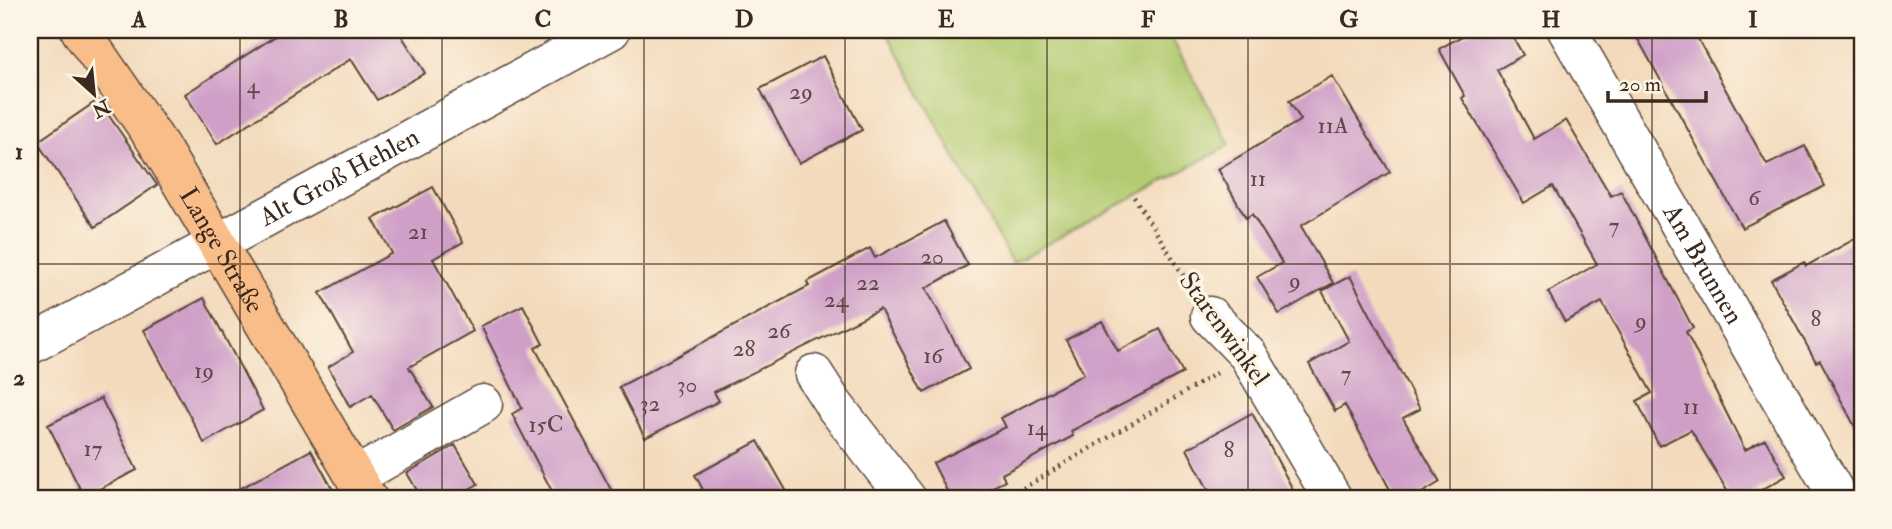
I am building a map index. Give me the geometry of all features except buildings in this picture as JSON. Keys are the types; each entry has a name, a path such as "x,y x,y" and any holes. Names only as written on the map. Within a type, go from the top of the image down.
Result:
{"main road":[{"name":"Lange Straße","path":"80,30 159,145 362,488"}],"street":[{"name":"Alt Groß Hehlen","path":"30,345 611,30"},
{"name":"Am Brunnen","path":"1567,30 1839,499"},
{"name":"Starenwinkel","path":"1210,316 1248,355 1334,499"},
{"path":"814,374 834,405 907,499"},
{"name":"Lange Straße","path":"362,488 483,404"}],"path":[{"name":"Starenwinkel","path":"1134,197 1210,316"},
{"path":"1005,499 1248,355"}],"green space":[{"path":"886,30 1167,30 1230,145 1012,263"}]}
